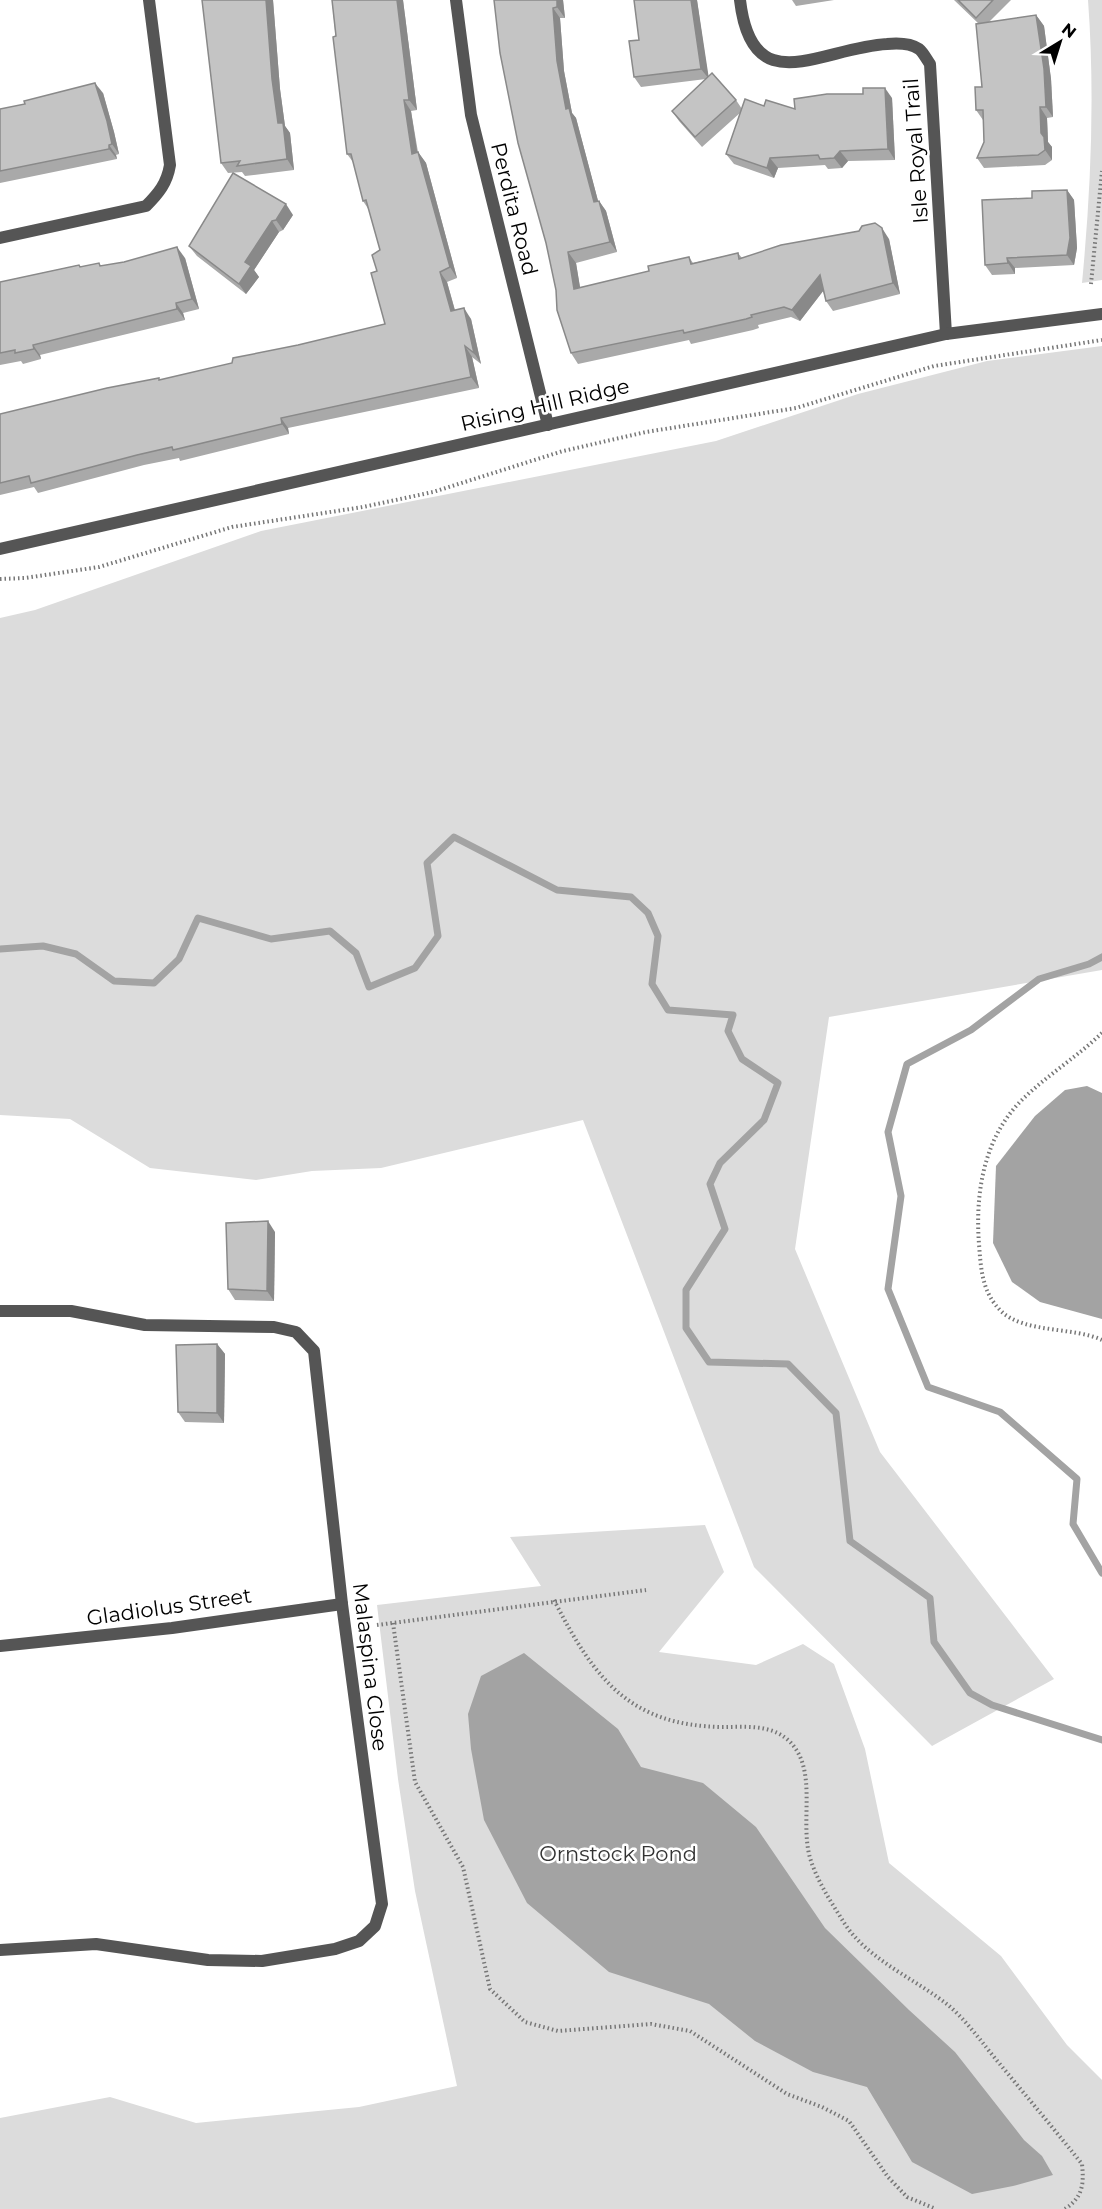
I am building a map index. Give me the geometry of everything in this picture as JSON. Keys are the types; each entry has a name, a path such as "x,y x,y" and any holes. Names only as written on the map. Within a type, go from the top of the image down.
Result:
{"street":[{"path":"0,238 146,206 160,192 168,179 170,165 149,0"},
{"name":"Perdita Road","path":"456,0 471,115 548,425"},
{"name":"Isle Royal Trail","path":"740,0 750,43 763,57 773,61 783,64 877,45 900,43 918,49 930,64 946,334"},
{"name":"Rising Hill Ridge","path":"0,549 946,334 1102,314"},
{"name":"Malaspina Close","path":"0,1311 71,1311 145,1325 274,1327 296,1332 306,1340 314,1352 342,1604 382,1904 380,1916 359,1941 335,1949 262,1961 208,1960 96,1944 0,1950"},
{"name":"Gladiolus Street","path":"0,1646 172,1628 342,1604"}],"path":[{"path":"1091,284 1102,171"},
{"path":"0,579 25,578 99,567 232,527 363,507 433,492 563,451 646,432 796,408 934,366 1102,340"},
{"path":"1102,1033 1023,1099 1000,1131 984,1160 978,1229 982,1280 989,1296 1002,1312 1012,1318 1045,1328 1094,1336 1102,1340"},
{"path":"377,1625 554,1600 646,1590"},
{"path":"554,1600 588,1661 614,1690 633,1705 673,1722 701,1726 770,1729 788,1739 802,1758 810,1859 826,1893 848,1929 867,1947 949,2006 1082,2164 1084,2186 1074,2203 1065,2209"},
{"path":"393,1623 415,1782 463,1867 490,1989 525,2022 558,2031 651,2025 690,2031 787,2094 822,2107 849,2121 888,2176 907,2198 936,2209"}],"green space":[{"path":"1088,0 1102,0 1102,280 1082,283 1091,142"},
{"path":"1102,346 1102,970 829,1017 795,1249 880,1452 1054,1679 932,1746 754,1567 583,1120 381,1168 312,1171 256,1180 150,1168 70,1119 0,1115 0,618 35,610 261,531 716,441 858,394 987,361"},
{"name":"Ornstock Pond","path":"705,1525 724,1572 659,1652 756,1665 803,1644 834,1664 865,1749 889,1863 1001,1956 1067,2045 1102,2080 1102,2209 0,2209 0,2118 110,2097 196,2123 359,2107 457,2086 415,1891 398,1779 377,1605 541,1586 510,1537"}],"shaded area":[{"path":"1087,1086 1102,1093 1102,1319 1040,1302 1012,1282 993,1243 996,1166 1035,1116 1065,1090"},
{"path":"524,1653 618,1729 641,1767 703,1783 756,1827 825,1928 955,2052 1024,2140 1042,2156 1053,2175 972,2194 912,2162 867,2087 813,2072 755,2041 709,2004 609,1972 527,1903 484,1820 471,1749 468,1714 481,1676"}],"building":[{"path":"202,0 266,0 272,79 278,123 283,123 287,159 237,166 240,161 221,163"},
{"path":"332,0 397,0 409,100 404,100 412,154 418,152 450,267 440,272 451,311 464,308 474,353 465,346 471,377 281,418 282,424 173,450 172,447 137,455 31,483 29,476 0,483 0,414 107,388 159,378 159,380 232,363 233,358 385,324 371,273 377,271 372,255 380,250 366,200 363,201 351,154 347,154 333,37 336,36"},
{"path":"494,0 557,0 557,7 553,8 557,61 566,109 569,108 594,202 599,201 610,242 568,252 574,289 649,271 648,266 689,257 691,264 738,253 739,259 781,245 859,231 862,226 875,223 882,228 893,283 826,301 820,275 792,310 784,307 751,315 752,317 746,319 684,333 683,330 571,353 557,310 556,290 546,243 518,143 500,53"},
{"path":"634,0 691,0 701,69 634,77 629,41 639,40"},
{"path":"958,0 993,0 976,18"},
{"path":"1036,15 1044,69 1046,107 1040,107 1041,133 1044,137 1045,150 1038,155 977,158 984,142 983,110 976,110 975,87 982,87 976,24"},
{"path":"712,73 736,100 695,137 672,111"},
{"path":"95,83 112,144 109,145 109,149 0,171 0,109"},
{"path":"863,88 885,88 888,149 840,151 834,158 820,159 818,155 770,158 767,168 726,154 745,99 764,106 766,100 795,109 794,99 827,94 863,94"},
{"path":"233,173 286,204 245,262 251,266 239,284 189,246"},
{"path":"1067,190 1070,238 1067,255 1007,258 1008,263 985,265 982,200 1032,198 1032,191"},
{"path":"177,247 192,299 176,303 177,309 33,345 34,349 0,353 0,282 79,265 80,267 99,263 100,266 124,262"},
{"path":"268,1221 267,1291 228,1289 226,1223"},
{"path":"217,1344 217,1413 178,1412 176,1345"}],"waterway":[{"path":"0,949 43,946 76,954 114,981 154,983 179,959 198,918 271,939 330,931 356,953 369,987 415,968 438,936 427,863 454,837 557,890 631,897 648,913 658,936 652,984 668,1010 733,1015 728,1031 742,1059 778,1083 764,1120 720,1163 710,1184 725,1229 686,1290 686,1328 709,1362 788,1364 836,1413 850,1541 930,1598 934,1642 970,1693 992,1705 1102,1740"},
{"path":"1102,957 1089,964 1039,979 971,1030 907,1064 888,1132 901,1196 888,1289 928,1387 1000,1412 1077,1479 1073,1524 1102,1573"}]}
